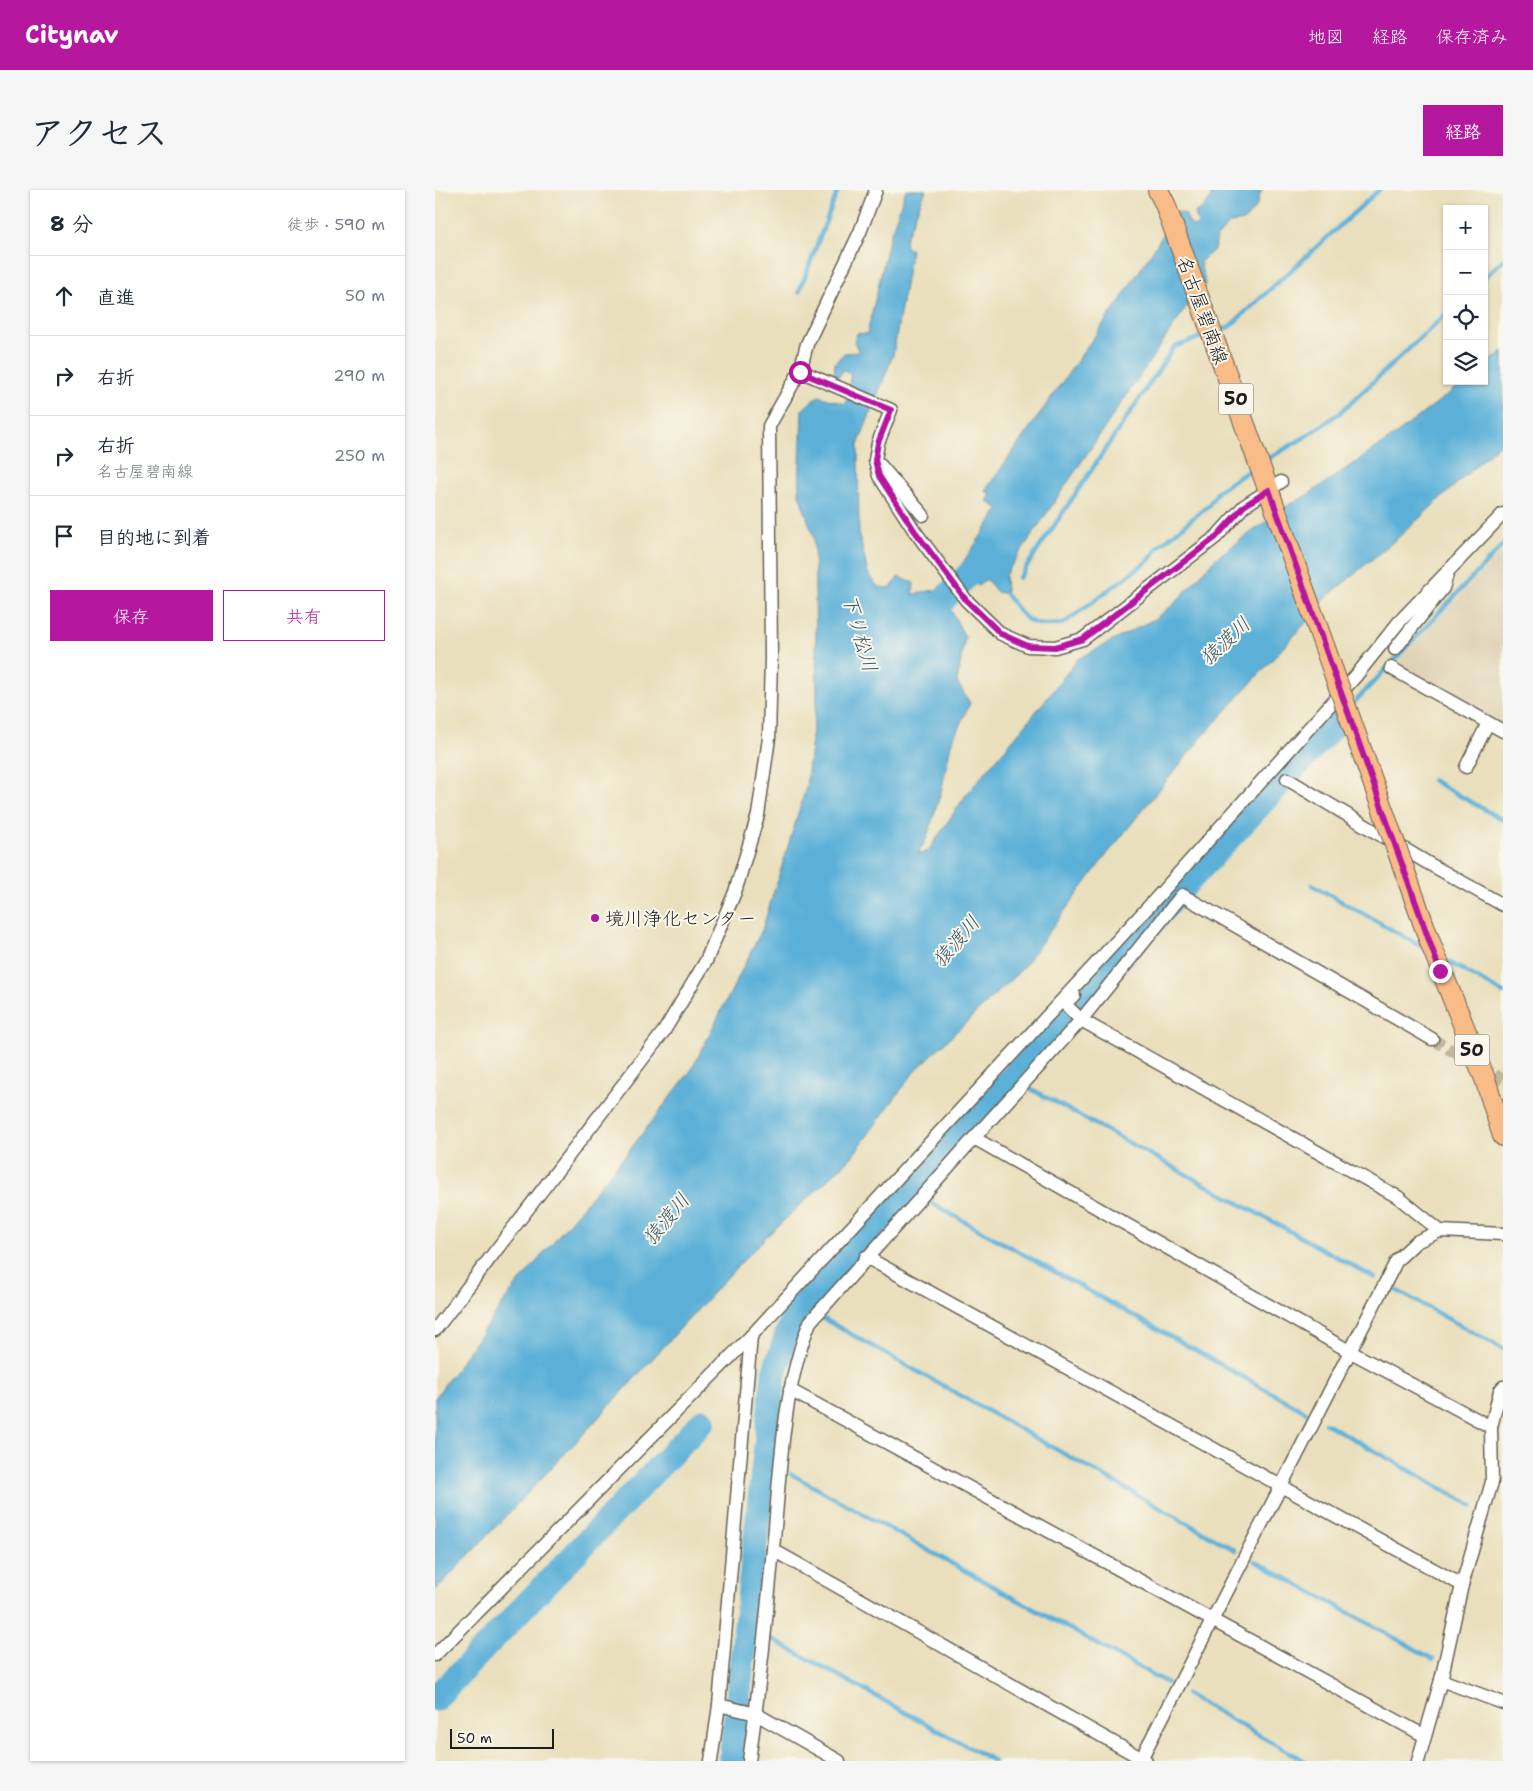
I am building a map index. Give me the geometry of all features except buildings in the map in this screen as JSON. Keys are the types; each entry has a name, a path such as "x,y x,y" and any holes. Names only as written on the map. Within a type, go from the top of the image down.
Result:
{"main road":[{"name":"名古屋碧南線","path":"1158,190 1268,479 1438,965 1485,1079 1503,1136"}],"street":[{"path":"435,1330 664,1030 706,961 735,892 759,815 769,738 771,658 769,426 805,373 807,344 860,232 876,190"},
{"path":"805,373 890,409 878,443 875,460 879,476 925,546 966,600 1001,634 1028,646 1055,647 1083,639 1216,537 1268,479"},
{"path":"875,460 923,515"},
{"path":"435,1655 751,1336 1151,904 1355,677 1399,622 1503,514"},
{"path":"1395,649 1443,588 1448,570"},
{"path":"1391,668 1503,732"},
{"path":"1466,767 1488,723"},
{"path":"1287,779 1426,862 1503,905"},
{"path":"749,1761 756,1714 790,1390 800,1345 809,1322 1080,1019 1181,894 1432,1040"},
{"path":"1104,954 1101,966 1065,1004 1080,1019 1398,1197 1441,1231"},
{"path":"974,1138 1349,1351 1491,1427"},
{"path":"773,1550 1142,1760 1211,1620 1397,1260 1416,1242 1441,1231 1503,1234"},
{"path":"866,1257 1462,1584"},
{"path":"711,1761 719,1705 751,1336"},
{"path":"1418,1761 1441,1680 1462,1584 1491,1482 1491,1427 1500,1391 1503,1387"},
{"path":"790,1390 1425,1736"},
{"path":"1441,1680 1503,1702"},
{"path":"719,1705 756,1714 839,1761"}],"shaded area":[{"path":"1503,551 1503,725 1395,664"}],"water":[{"path":"906,190 926,190 905,240 906,247 911,250 893,355 858,445 859,534 868,573 878,587 891,588 898,577 914,583 913,594 940,589 965,637 957,682 970,703 951,744 941,792 927,837 918,855 928,851 966,795 1078,659 1156,618 1173,605 1216,558 1290,504 1306,496 1391,438 1460,385 1488,385 1488,363 1503,351 1503,441 1400,536 1322,601 1310,618 1203,736 1104,858 1020,971 914,1072 851,1158 765,1238 734,1270 589,1428 435,1591 435,1398 512,1291 625,1156 692,1069 762,930 806,788 817,695 814,538 799,494 802,410 818,396 846,404 851,373 843,370 839,377 834,375 835,363 844,353 859,352 854,342 857,333 867,334 891,232"},
{"path":"1213,190 1263,190 1256,207 1244,221 1230,223 1217,237 1214,250 1200,262 1205,285 1189,303 1005,575 1006,594 997,592 986,579 978,586 974,581 967,588 958,575 965,570 962,564 999,509 987,501 991,495 985,491 1121,299 1178,212 1185,214 1190,224 1194,227 1198,224 1195,212 1207,204"}],"waterway":[{"path":"799,292 838,190"},
{"path":"1217,332 1229,327 1379,190"},
{"path":"1488,274 1503,260"},
{"path":"1264,461 1305,437 1340,413 1443,317"},
{"path":"1019,578 1174,347 1207,335"},
{"path":"1006,594 1029,621 1043,625 1064,623 1149,560 1159,546 1209,505 1218,491 1256,466"},
{"path":"1351,706 1503,545"},
{"path":"923,625 945,598 975,568"},
{"path":"1335,724 1343,715"},
{"path":"731,1761 774,1373 794,1314 1335,724"},
{"path":"1432,780 1503,820"},
{"path":"1312,885 1426,949"},
{"path":"1444,959 1503,993"},
{"path":"1011,1078 1375,1278"},
{"path":"908,1190 1306,1412"},
{"path":"1394,1289 1503,1349"},
{"path":"801,1306 1235,1550"},
{"path":"435,1699 703,1421"},
{"path":"1325,1423 1473,1506"},
{"path":"765,1460 770,1463"},
{"path":"791,1474 1167,1683"},
{"path":"1255,1561 1433,1659"},
{"path":"746,1625 994,1761"},
{"path":"1186,1694 1305,1761"}],"tunnel":[{"path":"1432,1039 1503,1080"}],"place":[{"name":"境川浄化センター","path":"595,918"}],"route":[{"path":"800,372 891,410 878,443 875,460 879,476 914,530 966,600 1001,634 1028,646 1055,647 1083,639 1216,537 1244,506 1269,490 1440,971"}],"water label":[{"name":"下り松川","path":"860,633"},
{"name":"猿渡川","path":"1225,641"},
{"name":"猿渡川","path":"956,941"},
{"name":"猿渡川","path":"666,1219"}]}
